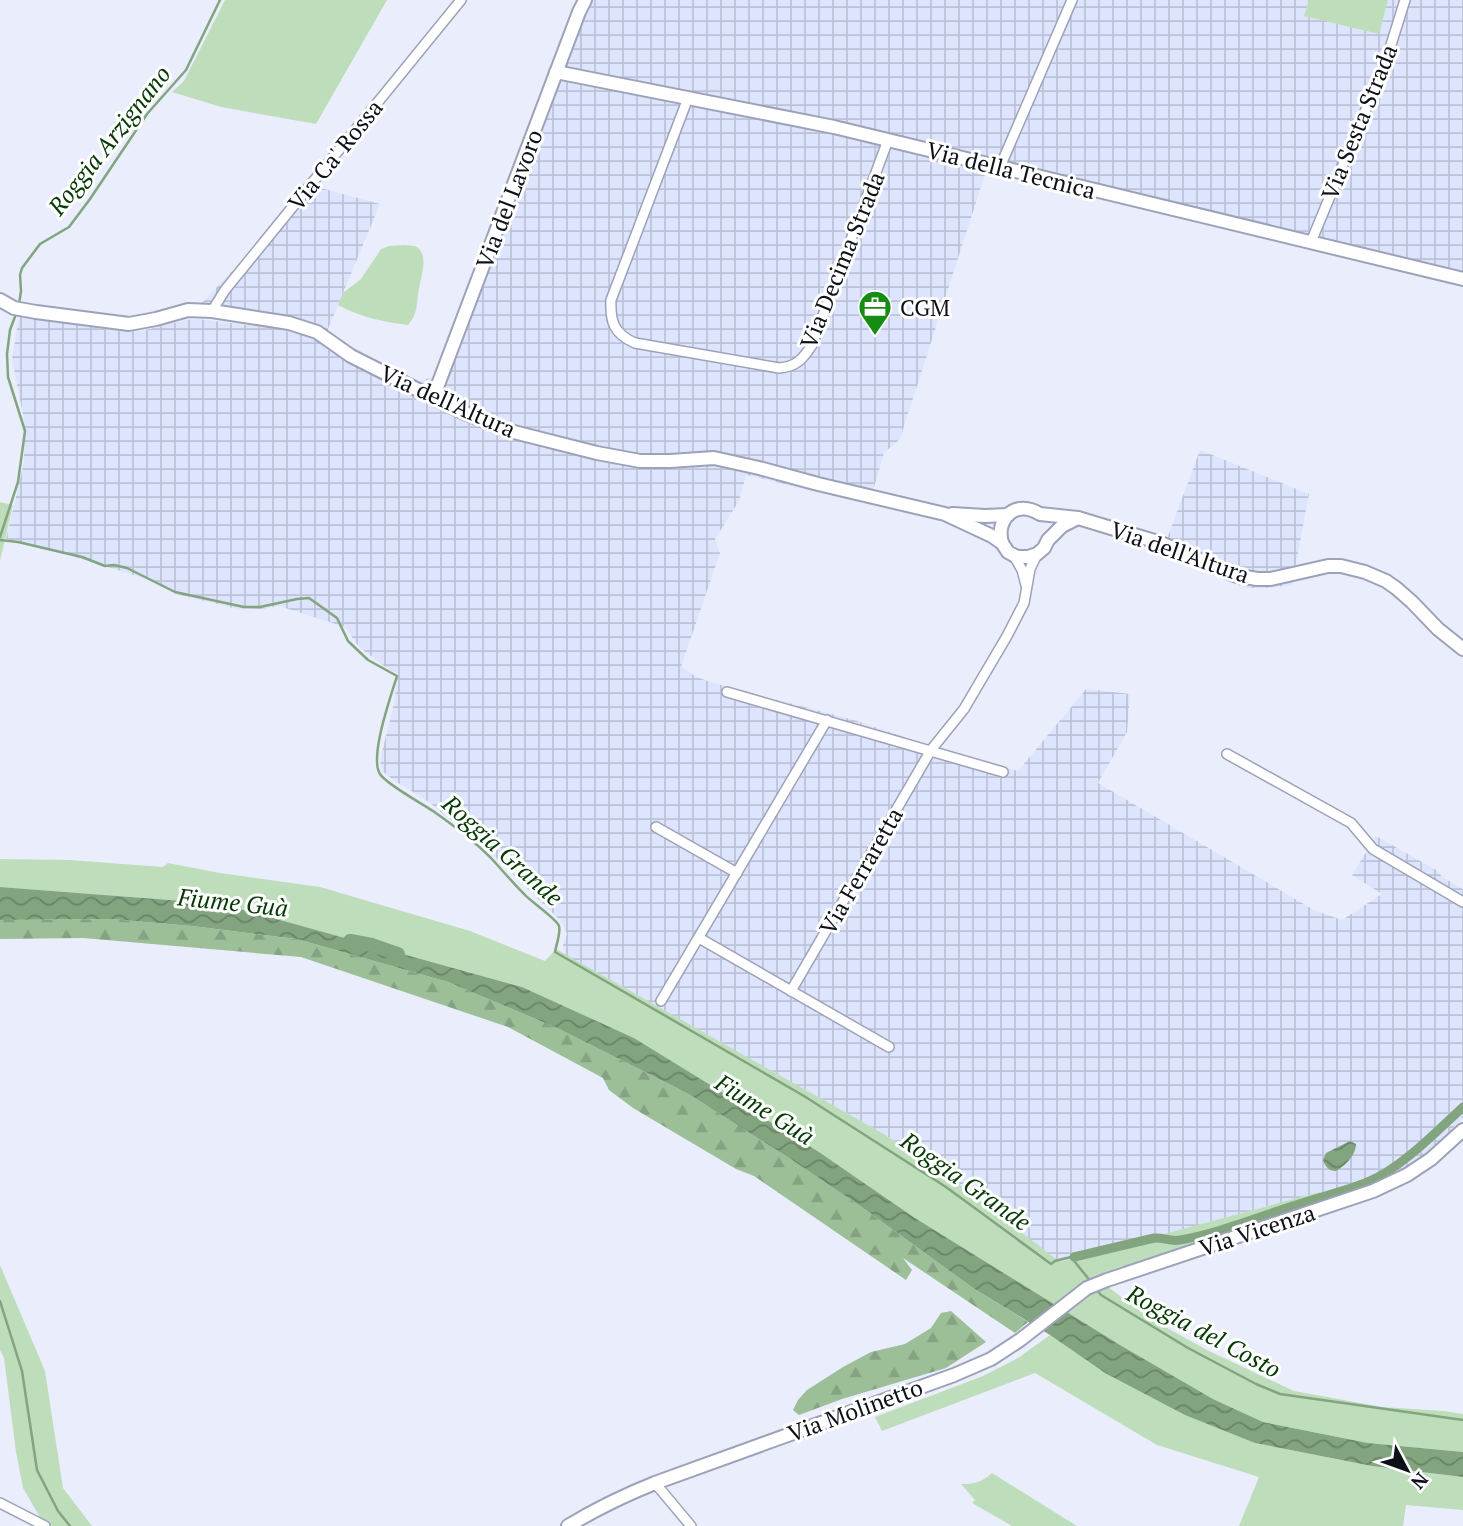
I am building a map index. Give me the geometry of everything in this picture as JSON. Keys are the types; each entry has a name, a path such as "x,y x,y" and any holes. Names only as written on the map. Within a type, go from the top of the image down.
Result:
{"street":[{"name":"Via Ca' Rossa","path":"212,312 225,289 461,0"},
{"name":"Via del Lavoro","path":"433,398 585,0"},
{"path":"1000,167 1072,0"},
{"name":"Via Sesta Strada","path":"1311,242 1385,61 1405,0"},
{"name":"Via della Tecnica","path":"556,72 834,127 1463,279"},
{"name":"Via Decima Strada","path":"688,98 611,300 610,315 616,328 624,338 635,343 779,368 790,367 804,356 812,345 888,140"},
{"name":"Via dell'Altura","path":"0,300 14,308 129,324 188,310 289,323 317,332 351,356 433,398 506,430 597,453 651,461 723,459 945,514 1008,515 1018,509 1029,509 1040,514 1078,518 1161,543 1246,578 1271,579 1328,566 1341,566 1386,581 1463,649"},
{"name":"Via dell'Altura","path":"945,514 992,536 1013,555"},
{"path":"1040,514 1048,528 1048,540"},
{"path":"1002,543 1000,528 1008,515"},
{"path":"1013,555 1028,557 1037,554 1062,526 1078,518"},
{"name":"Via Ferraretta","path":"791,991 931,750 976,690 1024,603 1030,569 1037,554"},
{"path":"1013,555 1022,570 1026,587"},
{"path":"727,692 1003,772"},
{"path":"661,1001 827,720"},
{"path":"1227,754 1351,823 1373,849 1463,902"},
{"path":"656,827 737,873"},
{"path":"699,938 889,1047"},
{"name":"Via Vicenza","path":"1046,1319 1087,1288 1107,1280 1373,1191 1408,1175 1432,1159 1463,1130"},
{"name":"Via Molinetto","path":"568,1526 613,1501 655,1483 954,1375 991,1359 1046,1319"},
{"path":"655,1483 691,1526"},
{"path":"0,1503 45,1526"}],"shaded area":[{"path":"225,0 387,0 316,124 221,107 172,92 184,81"},
{"path":"581,0 1463,0 1463,286 988,165 900,439 884,453 869,504 746,475 739,501 715,539 720,553 681,667 710,682 854,720 910,739 917,744 1018,771 1086,689 1130,694 1127,732 1098,783 1314,910 1342,920 1382,894 1352,875 1376,836 1438,871 1442,877 1463,889 1463,1118 1423,1157 1394,1175 1321,1201 1320,1192 1060,1263 944,1173 882,1133 565,955 563,944 567,934 561,921 470,833 382,771 380,760 394,704 398,674 359,647 345,627 279,606 261,609 233,608 176,594 147,579 6,539 24,462 24,420 12,359 19,316 124,332 198,319 278,329 301,335 325,334 198,307 313,186 380,204 326,334 359,355 416,382 439,375"},
{"path":"1309,0 1388,0 1379,34 1304,16"},
{"path":"404,245 420,249 423,259 416,312 408,325 372,318 338,305 343,293 361,279 381,249"},
{"path":"1200,450 1309,494 1292,585 1248,588 1162,552"},
{"path":"0,502 13,505 0,561"},
{"path":"0,859 70,860 163,867 168,863 320,887 470,931 545,961 556,949 882,1133 944,1173 1060,1262 1320,1192 1321,1201 1126,1270 1122,1266 1095,1277 1149,1318 1207,1350 1294,1391 1382,1407 1463,1414 1463,1452 1368,1443 1263,1422 1213,1399 1120,1345 915,1218 819,1152 634,1038 522,987 222,904 0,887"},
{"path":"0,1265 45,1371 63,1488 92,1526 45,1526 23,1488 4,1358 0,1350"},
{"path":"1050,1335 1105,1373 1255,1443 1372,1466 1463,1477 1463,1510 1406,1505 1403,1526 1239,1526 1259,1477 1157,1445 1035,1373 882,1431 875,1417 983,1376 1018,1358"},
{"path":"992,1473 1077,1526 1012,1526 972,1503 975,1500 961,1484 978,1482"}],"green space":[{"path":"111,919 297,939 448,982 557,1028 687,1093 792,1160 973,1288 1028,1322 1015,1333 903,1258 912,1270 906,1280 754,1176 736,1169 633,1108 609,1090 603,1078 508,1027 301,957 83,938 0,939 0,920"},
{"path":"951,1311 986,1342 946,1368 842,1399 799,1415 793,1410 807,1390 843,1367 871,1352 905,1344 931,1328 941,1313"}],"water":[{"path":"0,887 222,904 522,987 634,1038 819,1152 915,1218 1120,1345 1213,1399 1263,1422 1368,1443 1463,1452 1463,1477 1372,1466 1255,1443 1185,1415 1105,1373 1050,1335 973,1288 863,1208 687,1093 557,1028 448,982 297,939 111,919 0,920"},
{"path":"1350,1141 1356,1144 1349,1160 1336,1171 1329,1169 1323,1160 1326,1153"}],"waterway":[{"name":"Roggia Arzignano","path":"19,304 22,268 40,244 69,227 147,114 186,70 220,0"},
{"name":"Roggia Arzignano","path":"0,537 18,482 25,431 8,377 10,330 16,314"},
{"name":"Roggia Grande","path":"0,540 82,557 105,566 127,568 175,592 244,607 260,607 309,598 337,618 348,641 368,660 397,676 379,741 377,766 380,774 470,839 527,897 554,919 559,926 555,952 804,1096 946,1187 1051,1264 1071,1257 1091,1282"},
{"name":"Fiume Guà","path":"350,941 398,954"},
{"name":"Roggia Grande","path":"1074,1257 1154,1238 1176,1240 1195,1237 1364,1183 1385,1173 1406,1158 1463,1107"},
{"name":"Roggia del Costo","path":"1097,1290 1188,1348 1280,1394 1463,1420"},
{"path":"0,1301 22,1371 37,1470 58,1511 70,1526"}],"place":[{"name":"CGM","path":"875,337"}]}
